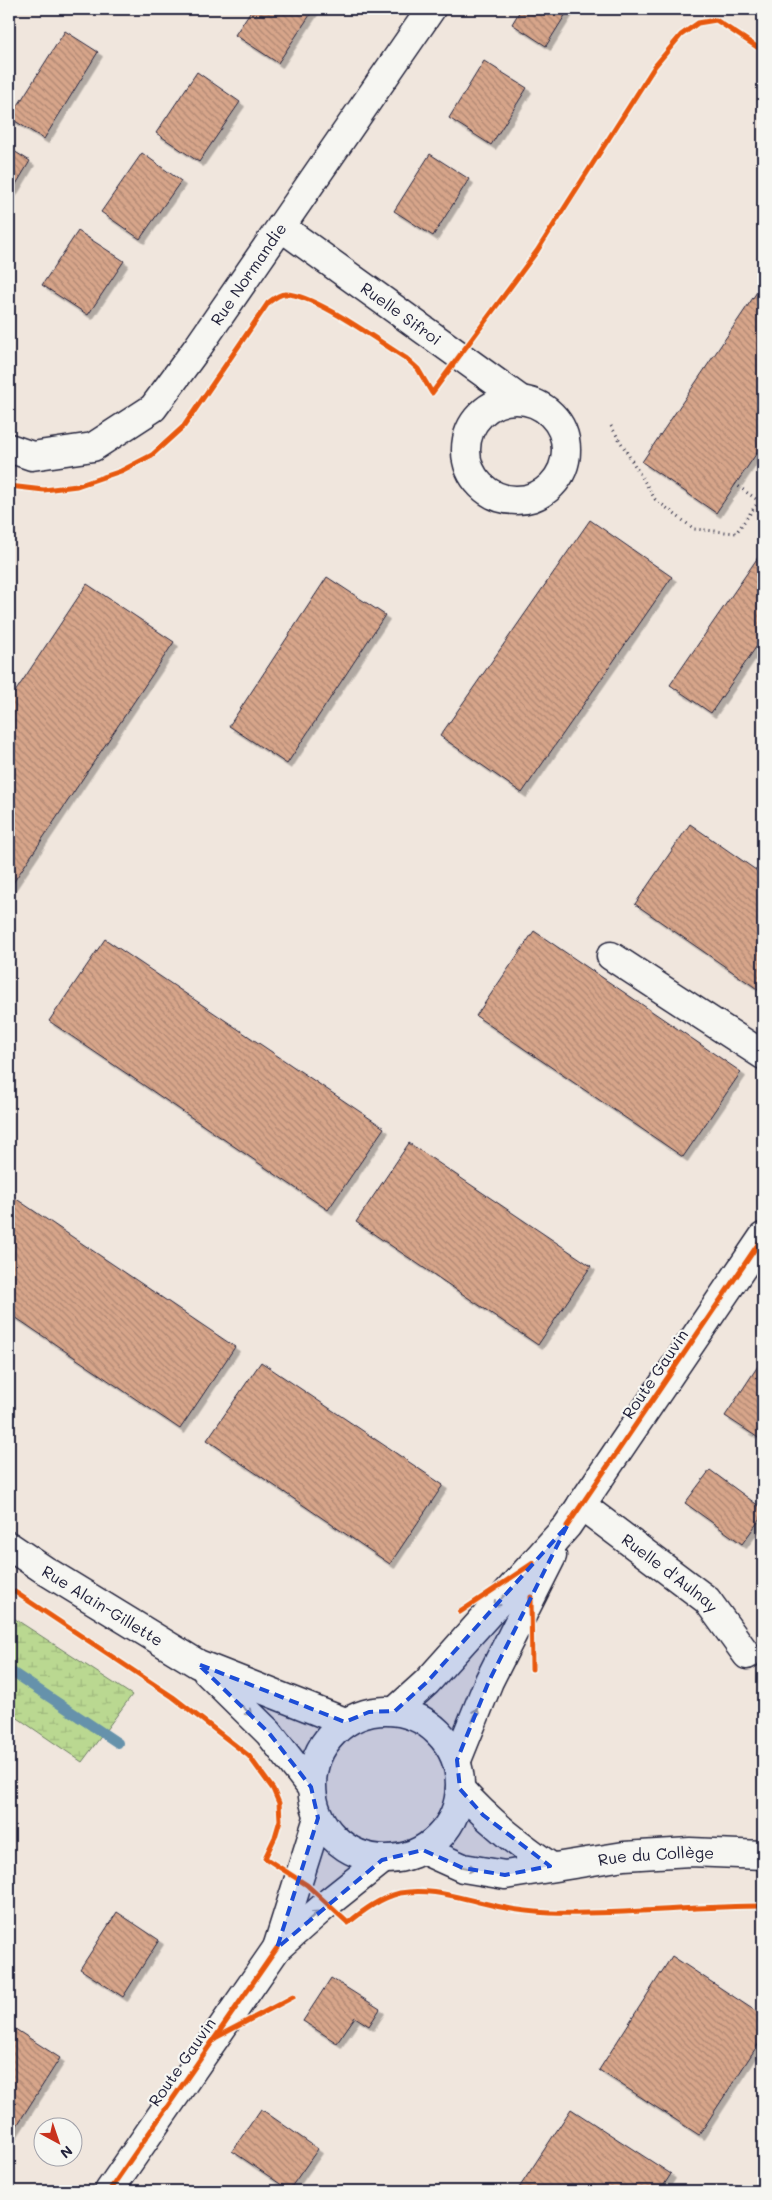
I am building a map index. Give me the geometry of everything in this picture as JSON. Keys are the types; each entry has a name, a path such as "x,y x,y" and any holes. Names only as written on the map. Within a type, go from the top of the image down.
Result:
{"street":[{"name":"Rue Normandie","path":"9,448 32,456 93,447 153,408 431,9"},
{"name":"Ruelle Sifroi","path":"281,226 521,400"},
{"path":"611,956 763,1055"},
{"name":"Route Gauvin","path":"456,1760 489,1681 574,1515 763,1237"},
{"name":"Route Gauvin","path":"395,1711 427,1682 574,1515"},
{"name":"Ruelle d'Aulnay","path":"574,1515 706,1600 746,1655"},
{"name":"Rue Alain-Gillette","path":"9,1546 46,1571 198,1664 345,1722"},
{"name":"Rue Alain-Gillette","path":"198,1664 269,1733 310,1787"},
{"path":"395,1711 415,1716 433,1727 447,1742 456,1760 460,1789 455,1813 442,1834 423,1850 403,1858 382,1860 362,1856 344,1847 329,1834 318,1818 310,1787 314,1762 326,1739 345,1722 369,1712 395,1711"},
{"path":"460,1789 483,1815 509,1837 550,1866"},
{"name":"Route Gauvin","path":"277,1948 318,1818"},
{"name":"Rue du Collège","path":"423,1850 462,1868 505,1875 550,1866 624,1856 690,1852 763,1855"},
{"name":"Route Gauvin","path":"109,2191 277,1948 328,1903 382,1860"}],"path":[{"path":"611,426 655,499 694,529 736,533 763,496"},
{"path":"735,484 760,501"}],"highlighted area":[{"path":"567,1526 489,1681 457,1760 460,1789 483,1815 550,1866 505,1875 463,1868 423,1850 382,1860 277,1948 318,1818 311,1787 269,1733 198,1664 345,1722 369,1712 395,1711 427,1682"}],"green space":[{"path":"9,1615 132,1695 82,1762 9,1712"}],"building":[{"path":"252,9 314,9 278,63 235,35"},
{"path":"521,9 569,9 546,46 512,24"},
{"path":"65,31 98,52 44,139 10,118"},
{"path":"484,61 527,88 491,145 449,118"},
{"path":"197,72 240,102 199,162 156,133"},
{"path":"9,148 30,161 9,196"},
{"path":"142,153 181,181 140,239 101,212"},
{"path":"430,154 469,179 433,236 394,211"},
{"path":"78,231 124,261 88,315 42,285"},
{"path":"763,283 763,444 716,513 642,462"},
{"path":"590,520 672,577 522,793 440,736"},
{"path":"763,550 763,637 711,713 670,685"},
{"path":"327,577 385,615 287,764 229,726"},
{"path":"87,584 174,642 9,889 9,701"},
{"path":"690,824 763,875 763,993 635,904"},
{"path":"534,931 741,1072 683,1157 476,1016"},
{"path":"105,939 384,1128 328,1210 49,1021"},
{"path":"409,1143 591,1266 538,1345 356,1222"},
{"path":"9,1194 235,1347 180,1429 9,1313"},
{"path":"261,1362 443,1485 390,1564 207,1440"},
{"path":"758,1366 763,1369 763,1441 725,1416"},
{"path":"710,1470 763,1509 763,1515 742,1544 685,1503"},
{"path":"117,1912 159,1940 123,1997 80,1969"},
{"path":"672,1956 763,2016 763,2037 699,2135 599,2070"},
{"path":"331,1978 380,2009 369,2026 355,2017 337,2043 303,2021"},
{"path":"9,2025 60,2058 9,2138"},
{"path":"261,2109 318,2149 289,2190 232,2151"},
{"path":"571,2109 671,2174 660,2191 517,2191"},
{"path":"760,2178 763,2179 763,2191 752,2191"}],"waterway":[{"path":"9,1670 118,1743"}],"cycle path":[{"path":"9,486 44,490 77,486 121,471 152,455 184,426 268,303 283,294 312,301 407,359 418,369 432,393 537,251 655,66 681,35 698,23 716,20 763,51"},
{"path":"567,1526 763,1237"},
{"path":"460,1612 533,1563"},
{"path":"9,1588 173,1697 249,1756 273,1789 279,1803 280,1820 275,1837 265,1858 307,1885 348,1923 379,1901 400,1893 420,1891 440,1893 505,1908 550,1913 603,1913 763,1906"},
{"path":"531,1597 532,1669"},
{"path":"109,2191 277,1948"},
{"path":"215,2038 293,1997"}]}
